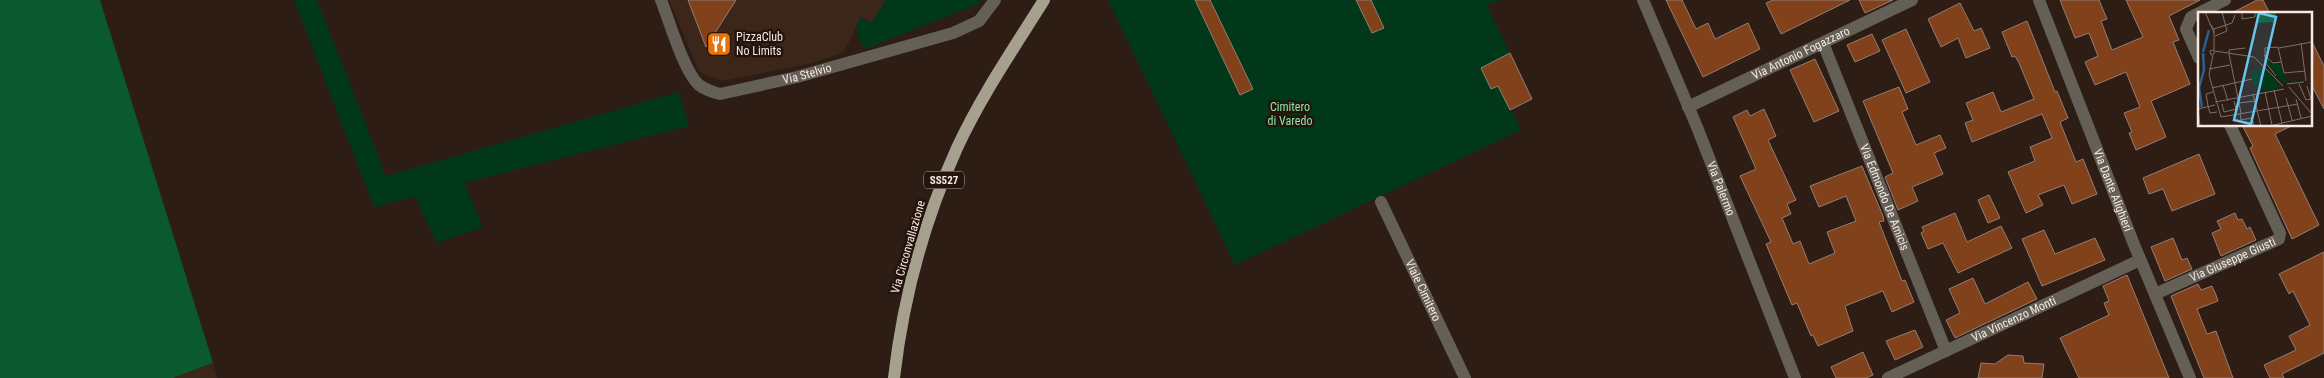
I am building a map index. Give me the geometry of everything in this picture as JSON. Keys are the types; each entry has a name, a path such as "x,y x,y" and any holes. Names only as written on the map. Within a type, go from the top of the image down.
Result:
{"main road":[{"name":"Via Circonvallazione","path":"894,378 903,315 914,266 932,208 958,147 988,88 1044,0"}],"street":[{"name":"Via Stelvio","path":"661,0 689,72 698,84 709,91 720,94 730,94 798,78 953,33 979,21 995,0"},
{"name":"Via Palermo","path":"1644,0 1795,378"},
{"name":"Via Antonio Fogazzaro","path":"1688,107 1912,0"},
{"name":"Via Dante Alighieri","path":"2039,0 2140,260 2190,378"},
{"path":"2200,12 2225,0"},
{"path":"2198,13 2191,16 2186,29 2198,56"},
{"name":"Via Edmondo De Amicis","path":"1823,43 1946,351"},
{"name":"Via Giuseppe Giusti","path":"2155,294 2279,239 2280,233 2230,126"},
{"name":"Viale Cimitero","path":"1381,202 1465,378"},
{"name":"Via Vincenzo Monti","path":"1888,378 2140,260"}],"shaded area":[{"path":"669,0 886,0 871,23 861,17 844,52 813,63 722,81 699,72"},
{"path":"213,363 217,378 174,378"}],"green space":[{"path":"0,0 100,0 213,363 173,378 0,378"},
{"path":"294,0 317,0 386,176 679,92 689,126 464,183 483,227 437,243 415,197 374,207"},
{"path":"886,0 981,0 978,4 866,49 857,34 857,26 861,17 871,23"},
{"name":"Cimitero di Varedo","path":"1108,0 1500,0 1487,5 1532,99 1511,110 1521,130 1235,265"}],"building":[{"path":"688,0 736,0 706,47"},
{"path":"1195,0 1210,0 1253,89 1240,95"},
{"path":"1356,0 1371,0 1384,28 1372,33"},
{"path":"1666,0 1682,0 1696,29 1708,23 1715,39 1748,23 1760,49 1703,77"},
{"path":"1773,0 1850,0 1781,34 1766,3"},
{"path":"1859,0 1893,0 1865,13"},
{"path":"2060,0 2099,0 2107,19 2101,21 2112,50 2143,37 2126,0 2200,0 2169,16 2179,40 2173,42 2190,84 2151,101 2166,137 2136,150 2129,133 2132,132 2124,113 2140,107 2126,72 2095,85 2085,62 2098,56 2089,33 2075,38"},
{"path":"2257,0 2263,0 2269,12 2234,12"},
{"path":"1960,3 1974,31 1981,28 1990,48 1966,58 1958,38 1941,47 1928,19"},
{"path":"2027,21 2055,92 2057,91 2068,118 2060,122 2076,162 2083,159 2097,194 2072,204 2064,185 2038,195 2043,205 2026,213 2008,172 2035,161 2030,147 2052,138 2042,114 1972,142 1965,123 1973,120 1966,103 1993,92 2001,112 2034,99 2019,63 2015,56 2012,57 2002,32"},
{"path":"1906,29 1930,82 1906,93 1882,40"},
{"path":"1872,34 1880,51 1855,62 1847,45"},
{"path":"2312,42 2324,66 2324,109 2312,86"},
{"path":"1510,53 1532,99 1510,110 1498,86 1491,89 1481,68"},
{"path":"1815,59 1839,111 1814,122 1790,70"},
{"path":"1899,87 1908,109 1902,112 1916,145 1940,135 1946,148 1934,153 1943,174 1912,187 1918,201 1898,210 1885,177 1893,173 1863,101"},
{"path":"1764,109 1776,136 1768,140 1796,200 1787,204 1791,214 1782,218 1793,244 1800,241 1809,264 1835,253 1827,232 1856,221 1846,196 1819,207 1810,186 1862,166 1883,216 1884,221 1879,222 1902,281 1905,280 1914,302 1892,312 1883,291 1845,306 1853,331 1818,346 1813,335 1811,336 1797,303 1792,305 1766,244 1771,242 1740,176 1756,169 1733,117 1747,110 1750,116"},
{"path":"2243,126 2291,126 2275,134 2319,225 2292,239 2250,148 2253,146"},
{"path":"2199,154 2215,194 2172,211 2163,189 2149,194 2143,178"},
{"path":"1989,195 2000,218 1988,223 1978,200"},
{"path":"1955,213 1967,242 2001,226 2012,248 1958,273 1943,243 1928,249 1921,233 1924,231 1922,227"},
{"path":"2235,213 2238,220 2242,219 2247,229 2250,227 2256,240 2221,256 2212,233 2221,229 2217,221"},
{"path":"2044,230 2055,254 2095,238 2105,260 2042,286 2022,239"},
{"path":"2173,238 2182,260 2187,258 2192,269 2165,281 2151,247"},
{"path":"2324,252 2324,353 2282,374 2284,378 2270,378 2264,365 2296,350 2289,336 2310,325 2293,291 2289,294 2279,274"},
{"path":"2127,275 2169,378 2079,378 2060,338 2109,315 2104,303 2109,301 2103,286"},
{"path":"1973,278 1985,304 2028,282 2037,299 1955,338 1946,320 1960,313 1949,289"},
{"path":"2198,284 2201,290 2212,286 2216,295 2218,301 2197,309 2207,334 2216,331 2233,378 2204,378 2171,296"},
{"path":"1915,330 1923,347 1895,360 1886,341"},
{"path":"1863,352 1873,375 1866,378 1836,378 1831,367"},
{"path":"2008,355 2023,356 2024,363 2044,364 2042,378 1978,378 1981,363 1995,364"}],"place":[{"name":"PizzaClub No Limits","path":"719,44"}]}
